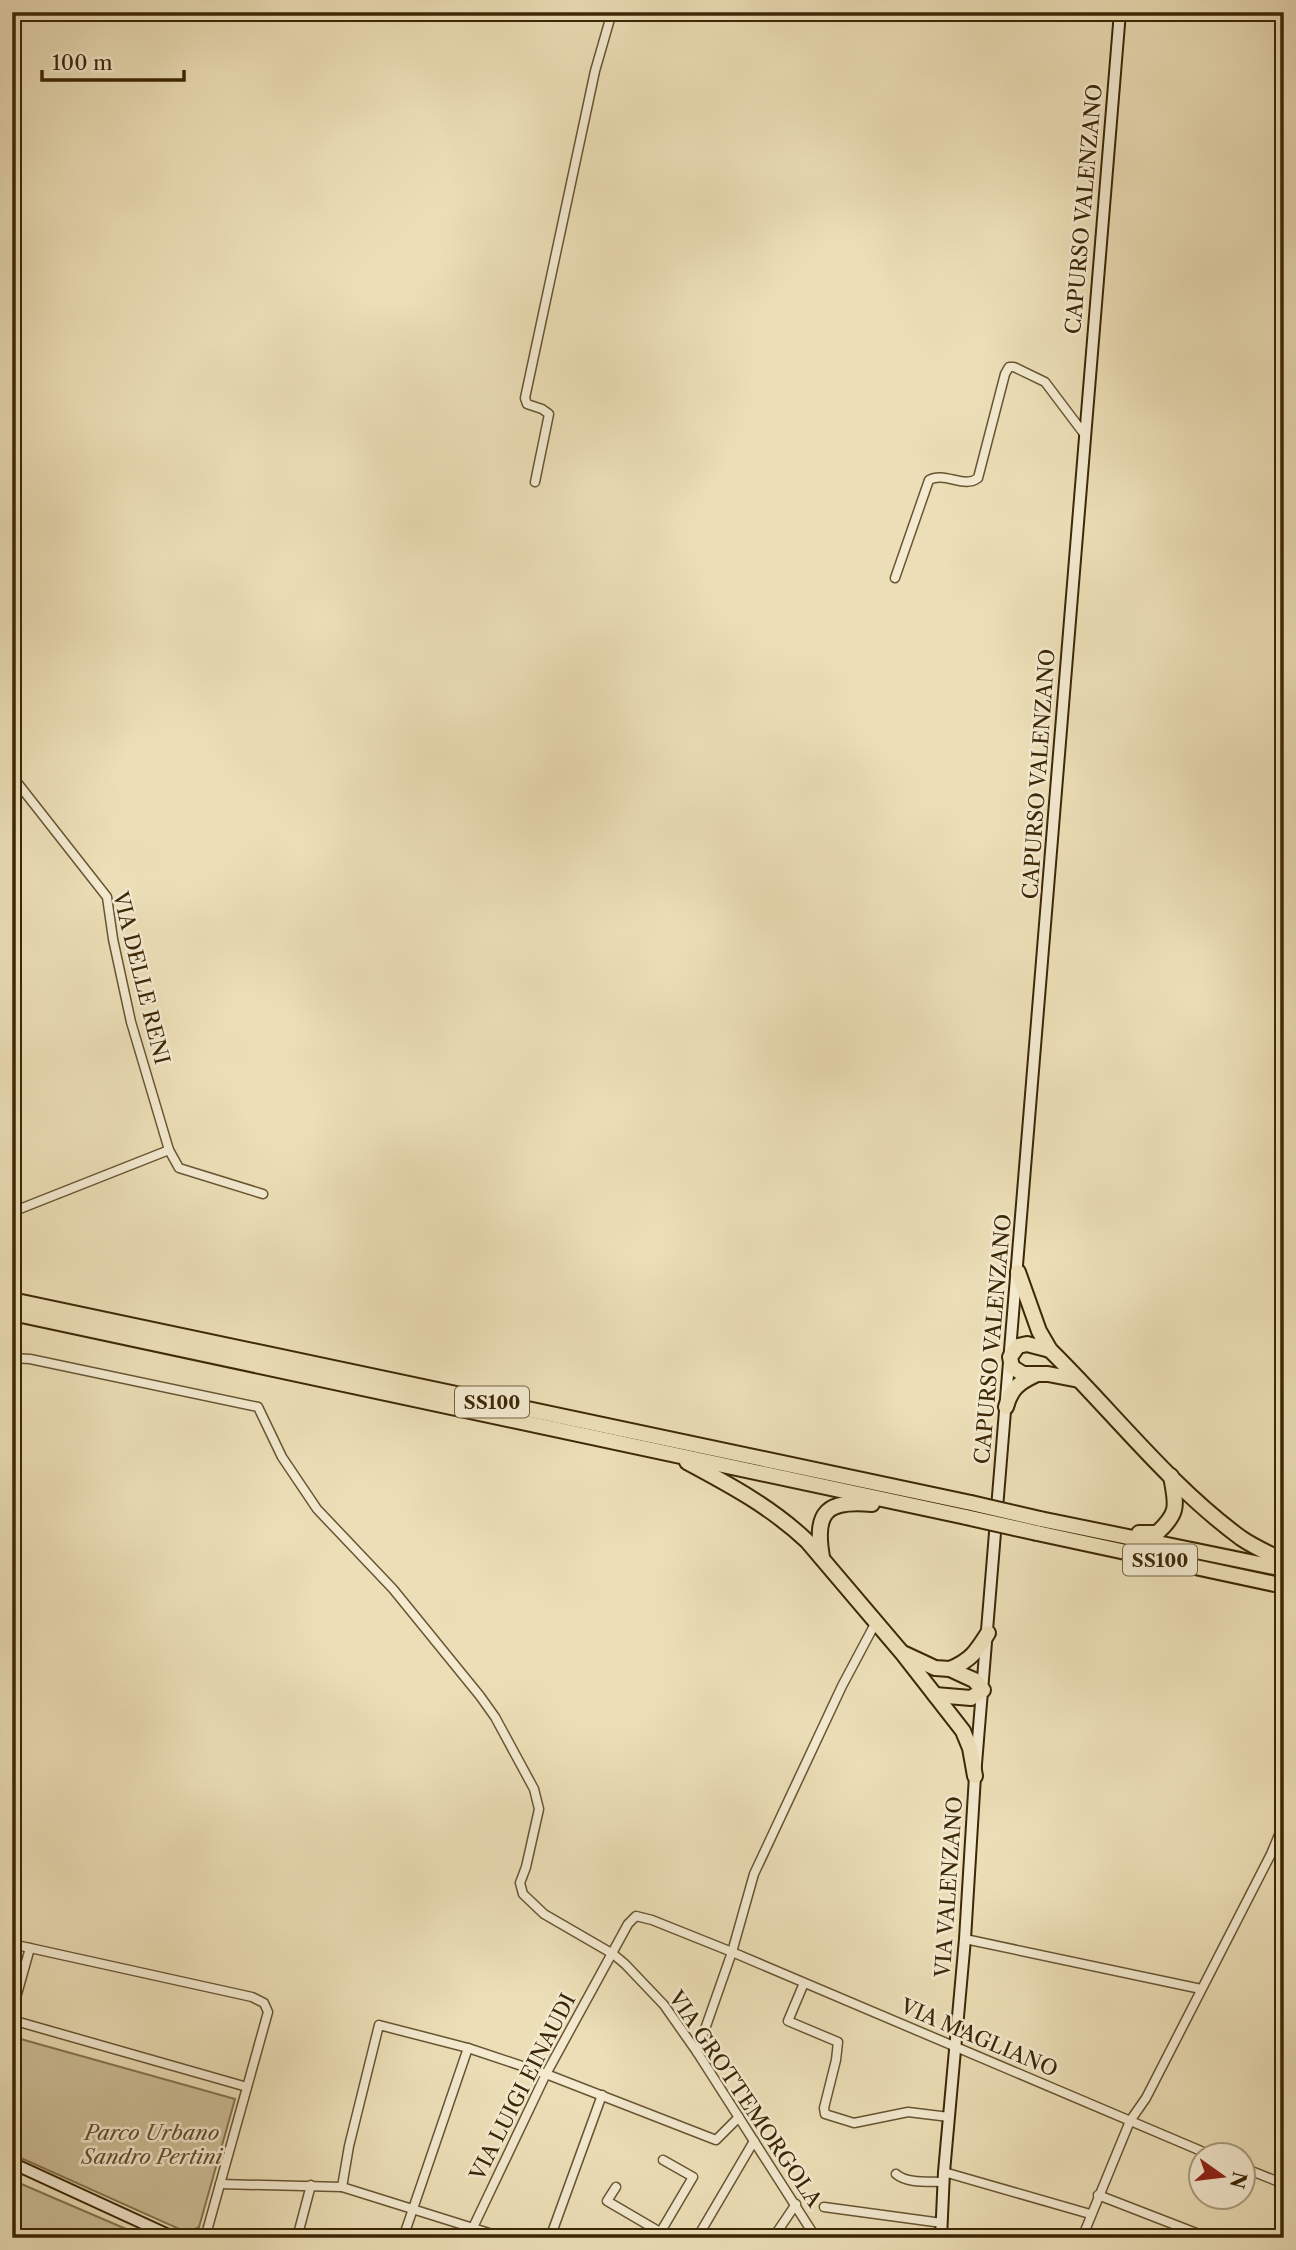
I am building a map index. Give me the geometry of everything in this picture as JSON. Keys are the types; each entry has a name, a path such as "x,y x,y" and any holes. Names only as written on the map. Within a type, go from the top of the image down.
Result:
{"highway":[{"path":"1018,1272 1039,1331 1050,1350 1204,1507 1243,1539 1284,1561"},
{"name":"SS100","path":"12,1300 969,1510 1284,1569"},
{"name":"SS100","path":"12,1314 934,1510 969,1510"},
{"path":"1050,1350 1027,1344 1018,1346 1010,1357 1012,1367 1023,1374 1048,1374 1081,1380"},
{"path":"1006,1408 1010,1392 1020,1382 1035,1375"},
{"name":"SS100","path":"670,1453 755,1500 790,1525 822,1558 903,1654 963,1731 970,1748 975,1776"},
{"name":"SS100","path":"1044,1525 1070,1522 1140,1534 1157,1533 1170,1521 1176,1505 1171,1476"},
{"path":"822,1558 818,1536 821,1522 828,1510 839,1504 934,1510"},
{"name":"SS100","path":"1044,1525 1284,1586"},
{"path":"950,1669 965,1663 988,1633"},
{"name":"SS100","path":"903,1654 935,1668 950,1669 974,1680 983,1690"},
{"path":"935,1695 971,1698 983,1690"}],"street":[{"path":"535,482 549,414 542,408 527,404 525,397 595,71 612,12"},
{"name":"CAPURSO VALENZANO","path":"996,1539 1120,12"},
{"path":"895,578 929,481 937,477 970,482 978,478 1005,373 1009,367 1045,382 1085,435"},
{"name":"VIA DELLE RENI","path":"12,776 107,897 131,1022 169,1150"},
{"path":"12,1212 169,1150 179,1168 263,1194"},
{"name":"VIA GROTTEMORGOLA","path":"12,1358 30,1359 258,1407 282,1457 317,1509 393,1589 480,1696 495,1717 534,1788 539,1809 520,1883 523,1894 544,1914 613,1954 663,2005 697,2052 816,2238"},
{"name":"VIA VALENZANO","path":"941,2238 975,1776 996,1539"},
{"path":"697,2052 732,1952 754,1874 842,1686 876,1622"},
{"path":"1082,2238 1130,2121 1146,2098 1271,1854 1284,1823"},
{"name":"VIA LUIGI EINAUDI","path":"468,2238 546,2074 628,1924 636,1916 652,1920 732,1952"},
{"path":"965,1939 1201,1989"},
{"path":"12,1944 252,1997 264,2003 268,2012 205,2238"},
{"path":"12,2012 30,1948"},
{"name":"VIA MAGLIANO","path":"732,1952 1188,2145"},
{"path":"804,1983 788,2021 838,2042 824,2115 854,2123 908,2112 949,2117"},
{"path":"12,2020 247,2087"},
{"path":"342,2187 379,2025 468,2048 546,2074 716,2140 739,2117"},
{"path":"403,2238 468,2048"},
{"path":"550,2238 603,2095"},
{"path":"698,2238 754,2141"},
{"path":"616,2187 607,2201 659,2235 693,2178 663,2160"},
{"path":"12,2163 175,2238"},
{"path":"1258,2173 1284,2183"},
{"path":"896,2174 915,2181 944,2177 1090,2214"},
{"path":"220,2183 342,2187 505,2238"},
{"path":"297,2238 311,2185"},
{"path":"1098,2195 1209,2238"},
{"path":"773,2238 796,2204"},
{"path":"824,2207 942,2223"}],"green space":[{"name":"Parco Urbano Sandro Pertini","path":"17,2038 235,2099 199,2227 188,2233 12,2154 12,2052"},
{"path":"12,2180 147,2238 12,2238"}]}
